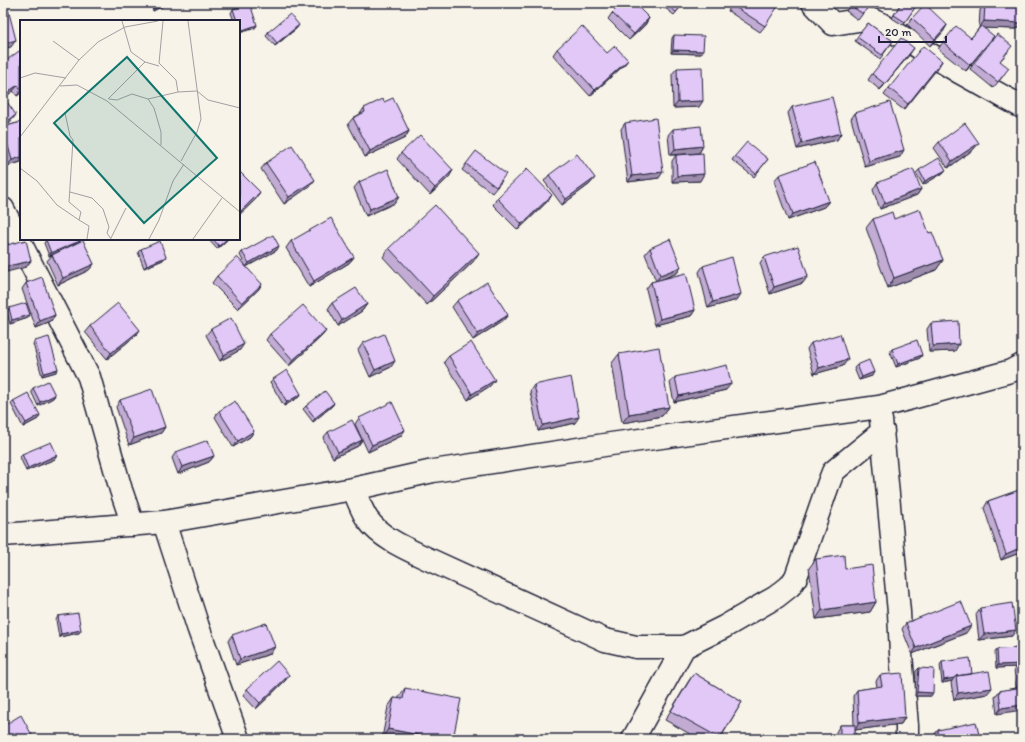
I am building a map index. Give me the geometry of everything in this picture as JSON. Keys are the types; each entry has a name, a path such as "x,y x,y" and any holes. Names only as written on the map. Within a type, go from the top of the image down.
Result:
{"street":[{"path":"813,3 832,24 865,19 881,24 959,72 1022,107"},
{"path":"3,209 89,376 121,490 133,525"},
{"path":"3,535 164,522 353,489 433,471 879,406 1011,371 1022,365"},
{"path":"879,406 883,431 899,612 907,739"},
{"path":"353,489 368,520 384,536 421,556 605,640 636,647 684,647 743,616 776,597 790,586 796,577 833,472 883,431"},
{"path":"164,522 198,627 238,739"},
{"path":"633,739 684,647"}],"building":[{"path":"153,3 165,3 155,7"},
{"path":"622,3 634,3 649,18 634,34 612,13"},
{"path":"665,3 684,3 676,12"},
{"path":"734,3 780,3 765,26 732,5"},
{"path":"852,3 871,3 863,14 850,5"},
{"path":"901,3 918,3 905,22 894,15"},
{"path":"1022,3 1022,23 984,21 985,4"},
{"path":"250,4 257,25 240,31 240,20 237,20 233,9"},
{"path":"925,4 947,25 935,39 912,18"},
{"path":"7,5 16,40 3,44 3,6"},
{"path":"290,14 299,25 277,43 268,32"},
{"path":"868,23 893,41 882,55 857,37"},
{"path":"582,26 607,53 615,46 628,60 595,90 557,49"},
{"path":"956,26 971,38 981,26 994,36 970,65 943,42"},
{"path":"997,34 1012,46 1000,61 1009,68 998,82 974,63"},
{"path":"674,35 704,36 703,51 673,50"},
{"path":"901,38 914,48 885,84 872,74"},
{"path":"923,46 942,61 908,104 889,88"},
{"path":"19,51 20,88 18,85 9,91 3,83 3,63"},
{"path":"702,67 703,101 678,102 677,68"},
{"path":"3,96 16,115 3,124"},
{"path":"832,97 841,133 802,143 792,107"},
{"path":"393,98 409,131 370,151 353,118 365,112 364,108 383,99 384,102"},
{"path":"890,102 904,150 869,161 855,113"},
{"path":"656,118 663,172 632,176 625,123"},
{"path":"20,122 20,157 12,160 3,127"},
{"path":"965,123 979,143 952,161 939,142"},
{"path":"701,126 703,146 675,149 673,129"},
{"path":"420,135 453,170 435,188 401,153"},
{"path":"747,142 768,159 756,174 735,156"},
{"path":"292,145 315,180 289,197 266,163"},
{"path":"476,151 506,174 496,187 466,164"},
{"path":"703,153 704,174 677,176 676,155"},
{"path":"577,154 595,178 566,199 549,175"},
{"path":"939,158 946,170 925,181 919,170"},
{"path":"815,162 829,201 793,214 779,175"},
{"path":"388,169 399,197 370,209 359,182"},
{"path":"527,169 552,195 522,224 497,198"},
{"path":"913,169 921,189 885,203 877,183"},
{"path":"240,172 260,192 241,211 240,210"},
{"path":"435,205 479,253 433,296 389,248"},
{"path":"920,209 929,233 932,232 943,260 894,278 873,219 892,212 894,219"},
{"path":"331,218 354,257 314,281 291,241"},
{"path":"273,235 279,246 249,263 242,252"},
{"path":"670,239 681,267 660,275 650,248"},
{"path":"26,240 31,261 3,267 3,246"},
{"path":"46,240 80,241 51,253"},
{"path":"83,240 94,264 63,278 52,255"},
{"path":"214,240 226,240 219,246"},
{"path":"160,241 166,257 147,265 141,249"},
{"path":"798,246 808,276 774,287 764,257"},
{"path":"237,257 262,284 242,303 217,276"},
{"path":"732,257 741,294 713,302 703,266"},
{"path":"686,273 695,310 660,319 651,282"},
{"path":"42,277 55,315 40,321 26,283"},
{"path":"487,282 508,315 478,334 457,301"},
{"path":"356,288 367,304 342,320 332,303"},
{"path":"26,303 30,315 12,320 9,308"},
{"path":"118,303 140,330 111,353 90,326"},
{"path":"303,305 326,331 293,360 270,334"},
{"path":"231,318 244,344 224,355 211,329"},
{"path":"958,321 959,344 933,346 931,323"},
{"path":"384,334 395,361 375,370 363,343"},
{"path":"840,334 848,359 819,368 811,343"},
{"path":"49,337 58,369 44,373 35,341"},
{"path":"917,340 922,355 898,364 892,349"},
{"path":"471,342 495,380 472,394 449,356"},
{"path":"659,347 669,407 629,414 619,354"},
{"path":"869,360 874,372 862,377 857,365"},
{"path":"727,365 731,384 679,396 675,377"},
{"path":"287,370 301,394 287,402 273,379"},
{"path":"571,377 579,417 543,425 534,385"},
{"path":"48,381 55,395 40,402 33,388"},
{"path":"152,389 165,427 134,438 120,400"},
{"path":"325,391 334,403 315,418 306,406"},
{"path":"28,393 40,415 26,423 13,401"},
{"path":"235,401 254,431 238,441 219,411"},
{"path":"392,402 405,430 372,445 359,418"},
{"path":"352,420 362,440 338,452 328,432"},
{"path":"208,440 214,456 182,467 176,452"},
{"path":"51,442 57,455 28,468 22,454"},
{"path":"1022,489 1022,547 1006,554 988,501"},
{"path":"844,555 845,569 872,565 876,602 822,610 816,559"},
{"path":"961,601 971,626 916,648 906,623"},
{"path":"1012,603 1016,630 984,634 980,608"},
{"path":"78,613 81,630 61,634 58,616"},
{"path":"266,623 275,647 240,659 232,635"},
{"path":"1022,648 1022,664 998,665 997,649"},
{"path":"970,658 972,674 956,676 954,678 944,680 942,662"},
{"path":"277,661 289,675 260,703 247,689"},
{"path":"1022,665 1022,684 1018,684 1017,666"},
{"path":"919,668 934,669 933,693 917,692"},
{"path":"989,671 992,688 958,693 956,676"},
{"path":"694,673 742,702 720,738 671,711"},
{"path":"902,673 905,717 859,723 857,690 882,686 880,675"},
{"path":"1022,687 1022,705 1001,708 999,691"},
{"path":"405,688 461,699 453,739 440,739 388,729 394,698 403,699"},
{"path":"21,715 34,739 3,739 3,726"},
{"path":"976,722 980,739 939,739 938,730"},
{"path":"840,725 855,725 855,739 840,739"}]}
